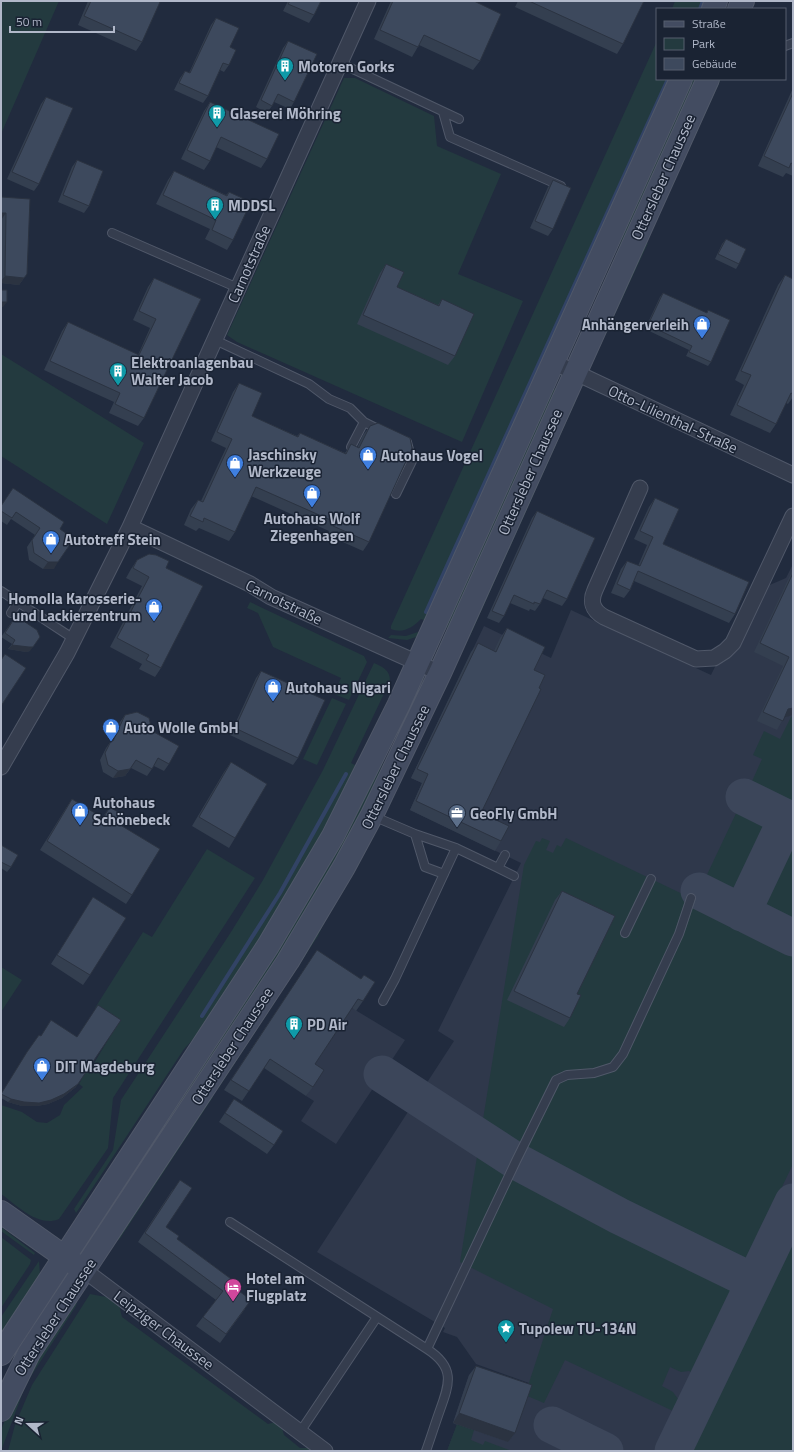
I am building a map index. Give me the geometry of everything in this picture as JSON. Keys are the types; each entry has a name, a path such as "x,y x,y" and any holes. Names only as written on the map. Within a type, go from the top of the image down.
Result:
{"main road":[{"name":"Ottersleber Chaussee","path":"1,1354 291,910 333,836 367,771 418,663 681,80"},
{"name":"Ottersleber Chaussee","path":"1,1410 29,1353 288,961 344,867 372,815 440,673 708,80"},
{"name":"Leipziger Chaussee","path":"1,1212 84,1270"}],"street":[{"name":"Carnotstraße","path":"1,767 74,639 130,527 368,1"},
{"name":"Otto-Lilienthal-Straße","path":"553,362 793,475"},
{"path":"640,488 595,590 592,598 593,606 597,612 604,617 696,659 714,658 725,651 733,643 793,516"},
{"name":"Carnotstraße","path":"130,527 250,584 271,597 440,673"},
{"name":"Leipziger Chaussee","path":"84,1270 325,1451"}],"lane":[{"path":"340,63 459,119"},
{"path":"443,112 450,137 569,189"},
{"path":"112,233 238,288"},
{"path":"215,340 309,384 329,399 350,408 364,422 389,434"},
{"path":"351,447 364,422"},
{"path":"396,494 412,461 408,443 402,440"},
{"path":"1,591 74,639"},
{"path":"11,613 18,602"},
{"path":"372,815 415,834 456,848 514,876"},
{"path":"415,834 426,866 444,874"},
{"path":"383,1002 456,848"},
{"path":"498,868 505,855"},
{"path":"625,933 651,879"},
{"path":"428,1349 516,1161 556,1080 568,1075 594,1073 613,1067 623,1054 679,934 691,898"},
{"path":"230,1222 428,1349 445,1365 448,1383 426,1451"},
{"path":"300,1432 377,1317"}],"shaded area":[{"path":"793,564 793,1451 447,1451 457,1425 453,1423 469,1375 525,1394 529,1383 476,1364 457,1337 443,1332 445,1328 317,1252 454,1041 438,1031 521,863 410,810 422,783 411,778 484,626 551,658 571,610 711,675 751,593 786,578"},
{"path":"352,1008 405,1040 336,1144 301,1121 314,1101 306,1096 317,1079 308,1073"}],"green space":[{"path":"1,1 59,1 1,134"},
{"path":"675,1 708,1 705,8 672,8"},
{"path":"656,43 656,80 673,80 429,622 421,619 408,629 400,631 391,629 391,626"},
{"path":"344,78 355,78 434,116 437,146 501,174 458,274 523,301 462,442 237,342 227,335"},
{"path":"689,80 700,80 579,342 614,261 637,197"},
{"path":"715,80 721,80 658,217 658,205"},
{"path":"648,243 597,353 597,345 642,245"},
{"path":"1,354 144,443 107,524 1,456"},
{"path":"558,386 451,630 442,626 550,392"},
{"path":"577,398 470,636 465,634 572,403"},
{"path":"250,602 364,656 367,662 349,700 334,694 341,678 273,647 258,613 247,608"},
{"path":"418,632 421,633 416,637 407,640 388,638 391,635 406,636"},
{"path":"374,663 383,668 389,674 390,681 351,763 361,768 324,837 212,1019 184,1049 76,1213 74,1209 113,1150 121,1100 231,932 263,880 323,770"},
{"path":"332,698 346,704 317,765 303,759"},
{"path":"793,716 793,809 749,788 762,759 753,755 764,731 780,739 791,717"},
{"path":"390,746 359,820 316,901 133,1177 155,1134"},
{"path":"739,807 793,833 793,1164 693,1373 689,1371 681,1372 670,1367 662,1386 673,1392 678,1399 673,1411 565,1360 544,1403 525,1395 553,1309 460,1262 524,865 536,841 540,842 542,838 550,841 546,850 553,853 557,845 561,847 566,838 695,900"},
{"path":"207,849 255,878 113,1098 108,1148 59,1219 51,1221 36,1218 28,1214 1,1194 1,1105 22,1112 37,1122 47,1123 60,1115 64,1105 83,1087 79,1084 82,1079 79,1077 85,1068 90,1070 118,1023 95,1008 143,932 152,937"},
{"path":"340,887 345,889 332,905 318,936 218,1089 216,1088"},
{"path":"1,967 22,980 1,1012"},
{"path":"209,1094 213,1097 119,1240 116,1240"},
{"path":"1,1227 35,1253 34,1255 1,1231"},
{"path":"1,1237 31,1260 30,1264 1,1308"},
{"path":"793,1238 793,1451 691,1451"},
{"path":"39,1261 40,1275 1,1339 1,1317"},
{"path":"90,1294 106,1297 119,1305 122,1317 268,1424 275,1422 282,1428 284,1435 300,1448 308,1448 313,1451 8,1451 15,1425 32,1385"},
{"path":"78,1297 76,1306 26,1384 1,1451 1,1430 18,1388"},
{"path":"457,1424 474,1430 471,1440 483,1445 485,1441 512,1451 447,1451"}],"building":[{"path":"91,1 160,2 142,42 84,16"},
{"path":"290,1 321,1 314,15 288,4"},
{"path":"393,1 474,1 501,14 480,61 424,35 418,47 380,30"},
{"path":"529,1 644,1 623,44"},
{"path":"216,18 239,28 230,47 236,50 229,65 223,63 208,96 179,83 185,71 190,73"},
{"name":"Motoren Gorks","path":"288,41 317,54 294,102 278,94 272,106 261,100"},
{"path":"793,93 793,164 791,163 789,168 764,156"},
{"path":"46,97 73,108 39,184 12,172"},
{"name":"Glaserei Möhring","path":"210,102 279,134 267,159 221,137 210,161 187,150"},
{"path":"77,160 103,171 89,206 63,195"},
{"name":"MDDSL","path":"174,171 227,196 229,192 251,202 233,240 212,230 216,220 163,195"},
{"path":"553,180 571,188 553,229 535,221"},
{"path":"1,197 30,199 27,274 24,278 5,276 6,213 1,213"},
{"path":"726,239 746,249 739,264 718,254"},
{"path":"386,264 404,272 397,287 439,306 442,299 474,314 455,356 363,315"},
{"path":"785,275 793,279 793,394 791,393 776,424 737,405 751,375 741,371"},
{"path":"154,278 201,299 144,418 115,404 120,393 50,361 68,322 139,355 156,319 139,311"},
{"path":"1,290 7,290 7,302 1,302"},
{"path":"663,293 707,313 708,310 730,320 711,362 689,352 692,346 648,325"},
{"path":"239,383 262,393 252,416 298,437 300,433 346,454 351,444 359,448 370,426 378,423 410,438 412,448 369,542 333,526 335,522 256,487 235,532 204,518 203,522 190,516 198,500 203,502 232,439 217,432"},
{"path":"13,488 64,522 60,529 67,534 69,546 58,562 48,562 34,553 32,540 40,528 16,512 12,518 1,511 1,506"},
{"path":"655,498 679,509 663,544 749,582 735,614 638,571 630,590 617,584 627,561 640,566 653,537 640,531"},
{"path":"537,511 595,538 567,599 547,590 540,604 534,602 534,604 514,595 504,616 492,611"},
{"name":"Homolla Karosserie- und Lackierzentrum","path":"149,554 156,555 169,561 166,568 203,586 161,668 146,660 149,655 117,638 149,577 133,568 137,560"},
{"path":"793,573 793,708 788,709 783,721 763,712 789,657 760,643"},
{"path":"16,616 37,630 40,637 33,647 12,645 15,640 5,633"},
{"path":"507,628 545,647 534,670 545,675 539,688 541,689 481,813 509,826 501,841 416,801 428,774 417,769 478,643 496,652"},
{"path":"5,654 26,668 1,706 1,660"},
{"path":"261,671 325,700 298,758 235,728"},
{"path":"137,712 149,718 152,731 179,746 169,764 158,758 152,769 136,760 130,769 118,771 108,765 105,753 111,741 113,741 125,715"},
{"path":"231,762 267,784 235,838 199,817"},
{"path":"72,799 103,818 110,807 127,818 122,826 160,849 132,895 47,841"},
{"path":"1,845 18,855 11,867 1,862"},
{"path":"562,891 615,916 577,994 581,995 570,1018 514,991"},
{"path":"93,897 126,918 90,975 57,955"},
{"name":"PD Air","path":"317,950 361,979 364,975 375,982 363,1001 358,999 315,1064 324,1070 313,1087 270,1059 249,1091 231,1080"},
{"path":"98,1005 121,1020 78,1084 64,1094 51,1100 39,1103 11,1099 1,1094 27,1052 39,1035 41,1036 51,1020 77,1037"},
{"path":"234,1099 283,1131 274,1145 225,1113"},
{"path":"180,1180 192,1188 166,1227 179,1236 177,1239 242,1287 239,1291 251,1300 226,1334 203,1317 223,1291 145,1233"},
{"path":"476,1366 532,1385 515,1433 459,1413"}],"waterway":[{"path":"700,8 703,1"},
{"path":"426,612 668,80"},
{"path":"202,1016 280,893 346,774"}],"taxiway":[{"path":"744,797 793,821"},
{"path":"742,913 787,818"},
{"path":"699,891 793,938"},
{"path":"382,1074 516,1161 619,1216 754,1282"},
{"path":"673,1451 793,1202"},
{"path":"552,1425 605,1451"}],"place":[{"name":"Motoren Gorks","path":"285,81"},
{"name":"Glaserei Möhring","path":"217,128"},
{"name":"MDDSL","path":"215,220"},
{"name":"Anhängerverleih","path":"702,339"},
{"name":"Elektroanlagenbau Walter Jacob","path":"118,386"},
{"name":"Autohaus Vogel","path":"368,470"},
{"name":"Jaschinsky Werkzeuge","path":"235,478"},
{"name":"Autohaus Wolf Ziegenhagen","path":"312,508"},
{"name":"Autotreff Stein","path":"51,554"},
{"name":"Homolla Karosserie- und Lackierzentrum","path":"154,622"},
{"name":"Autohaus Nigari","path":"273,702"},
{"name":"Auto Wolle GmbH","path":"111,742"},
{"name":"Autohaus Schönebeck","path":"80,826"},
{"name":"GeoFly GmbH","path":"457,828"},
{"name":"PD Air","path":"294,1039"},
{"name":"DIT Magdeburg","path":"42,1081"},
{"name":"Hotel am Flugplatz","path":"233,1302"},
{"name":"Tupolew TU-134N","path":"506,1343"}]}
